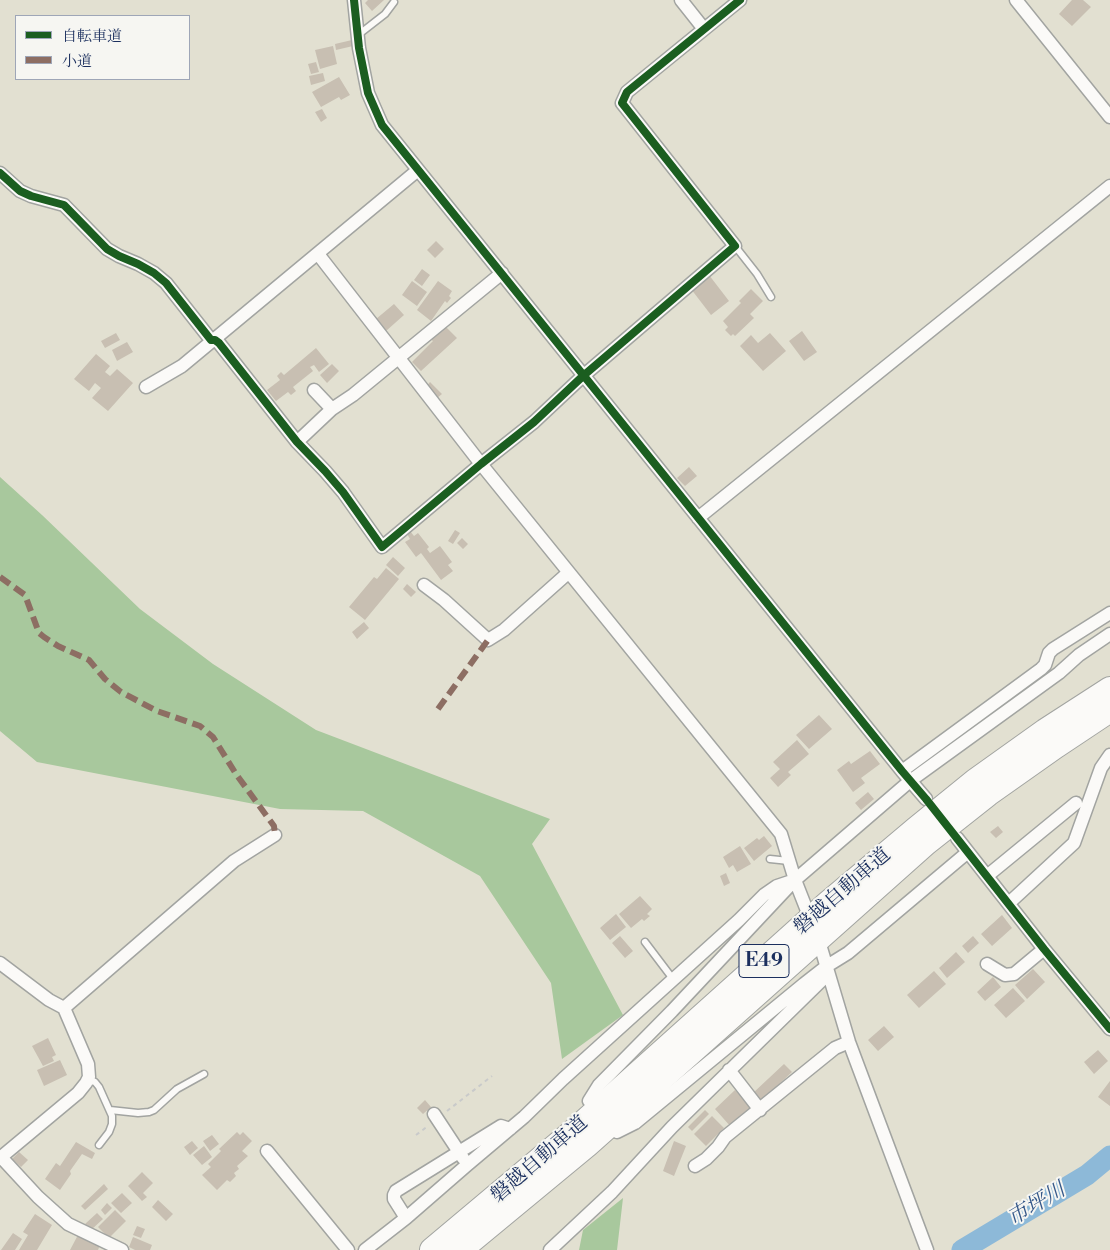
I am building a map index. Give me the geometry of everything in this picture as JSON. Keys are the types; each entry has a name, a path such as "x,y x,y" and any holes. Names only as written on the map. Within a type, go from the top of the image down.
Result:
{"highway":[{"name":"磐越自動車道","path":"432,1250 575,1130 827,904 916,829 976,781 1045,731 1110,688"},
{"name":"磐越自動車道","path":"460,1250 587,1145 926,843 988,794 1110,710"}],"street":[{"path":"354,0 368,93 382,125 906,776 926,798"},
{"path":"681,0 704,29"},
{"path":"0,173 20,191 64,205 107,249 154,273 166,283 211,340 219,343 297,442 343,492 382,547 534,422 583,376 735,246 622,103 627,92 740,0"},
{"path":"1016,0 1110,117"},
{"path":"146,387 182,366 418,170"},
{"path":"698,518 1110,186"},
{"path":"318,254 568,573 781,834 806,908"},
{"path":"297,442 332,409 353,396 502,274"},
{"path":"314,390 332,409"},
{"path":"424,585 444,600 488,640 504,630 568,573"},
{"path":"589,1101 599,1085 672,1011 795,880 906,776 1041,669 1053,649 1110,613"},
{"path":"906,776 1059,674 1079,655 1110,634"},
{"path":"1009,903 1074,843 1101,768 1110,755"},
{"path":"987,876 1076,804"},
{"path":"64,1008 234,860 276,835"},
{"path":"957,838 1110,1029"},
{"path":"617,1132 635,1123 827,966 848,953 968,852"},
{"path":"365,1250 406,1218 510,1129 764,895 777,886 795,880"},
{"path":"821,948 849,1042 927,1250"},
{"path":"987,964 1005,975 1014,974 1044,949"},
{"path":"0,963 49,1000 64,1008 88,1064 88,1080 78,1093 1,1158 38,1197 68,1224 122,1250"},
{"path":"550,1250 612,1192 729,1070 820,981 825,975 827,966"},
{"path":"695,1166 706,1159 725,1137 835,1048 849,1042"},
{"path":"729,1070 760,1110"},
{"path":"436,1116 467,1165"},
{"path":"406,1218 394,1199 396,1191 501,1126 510,1129"},
{"path":"266,1151 348,1250"}],"lane":[{"path":"358,35 386,14 394,2"},
{"path":"735,246 757,274 771,297"},
{"path":"770,859 789,861"},
{"path":"645,942 673,979"},
{"path":"110,1110 138,1113 149,1112 154,1110 177,1089 204,1074"},
{"path":"88,1080 95,1082 99,1087 110,1110 112,1124 109,1132 99,1145"}],"path":[{"path":"416,1135 436,1116 492,1076"}],"green space":[{"path":"0,477 140,609 213,664 316,730 550,819 532,844 623,1015 562,1059 551,983 480,876 363,811 280,809 37,762 0,731"},
{"path":"623,1198 617,1250 579,1250 583,1230"}],"building":[{"path":"368,0 384,0 372,11 365,3"},
{"path":"1072,0 1083,0 1091,7 1072,26 1059,14"},
{"path":"352,40 353,46 336,50 335,44"},
{"path":"333,46 337,64 320,69 315,50"},
{"path":"316,62 319,72 311,74 308,64"},
{"path":"323,73 325,81 311,85 309,76"},
{"path":"339,77 350,95 341,100 339,97 321,107 312,92"},
{"path":"322,109 327,118 321,122 315,112"},
{"path":"436,241 444,249 435,258 427,250"},
{"path":"422,269 430,275 422,286 414,280"},
{"path":"709,275 729,301 711,315 691,289"},
{"path":"412,281 427,292 417,306 402,295"},
{"path":"438,281 452,291 449,296 451,298 447,303 445,301 431,321 417,310"},
{"path":"751,289 763,301 750,314 754,318 735,336 733,334 731,336 725,330 728,327 723,321 741,303 739,301"},
{"path":"394,304 404,315 386,331 376,319"},
{"path":"444,325 457,338 421,371 412,362 433,341 430,339"},
{"path":"802,331 817,352 804,361 789,341"},
{"path":"116,333 120,340 105,348 101,341"},
{"path":"770,333 786,351 763,371 740,346 751,335 758,343"},
{"path":"127,342 133,352 117,361 112,350"},
{"path":"316,348 329,364 319,372 314,365 310,367 313,371 293,387 296,391 291,395 288,392 276,401 267,390 280,380 277,376 281,372 284,375"},
{"path":"96,354 110,366 105,372 110,376 117,369 133,383 108,411 92,398 101,388 95,383 89,391 74,379"},
{"path":"332,364 339,371 327,383 320,375"},
{"path":"430,382 442,394 437,398 426,387"},
{"path":"689,467 697,476 685,486 677,478"},
{"path":"455,530 460,533 453,544 448,541"},
{"path":"410,531 414,536 418,533 429,547 427,549 430,553 440,546 452,562 448,565 453,571 441,580 421,553 416,557 405,542 410,539 407,534"},
{"path":"462,538 468,544 463,549 457,543"},
{"path":"393,557 405,568 398,576 386,565"},
{"path":"386,568 399,579 365,620 349,607 374,577 377,579"},
{"path":"407,584 416,592 411,597 403,589"},
{"path":"364,622 369,628 357,639 352,632"},
{"path":"819,715 832,729 809,749 796,735"},
{"path":"797,740 809,754 788,772 791,775 778,787 770,778 780,769 773,762"},
{"path":"870,751 880,764 861,778 865,783 853,792 837,770 849,761 851,764"},
{"path":"868,792 874,799 861,810 855,803"},
{"path":"998,826 1003,832 996,838 990,832"},
{"path":"764,836 772,846 754,861 744,848 757,838 759,840"},
{"path":"740,846 751,864 737,872 733,865 729,868 723,857"},
{"path":"726,873 730,883 724,886 720,876"},
{"path":"640,896 652,909 647,914 650,916 644,921 642,919 631,928 619,914"},
{"path":"616,914 626,927 610,940 600,928"},
{"path":"1002,915 1012,928 992,946 981,934"},
{"path":"620,936 633,951 625,958 612,943"},
{"path":"973,936 979,943 968,953 962,946"},
{"path":"956,952 965,962 947,978 939,968"},
{"path":"1033,969 1045,982 1027,999 1015,985"},
{"path":"934,971 946,984 919,1008 907,995"},
{"path":"993,977 1001,987 985,1001 977,992"},
{"path":"1013,988 1025,1001 1006,1018 994,1005"},
{"path":"884,1026 894,1037 878,1051 868,1040"},
{"path":"48,1038 56,1055 52,1057 54,1061 43,1066 32,1046"},
{"path":"1098,1050 1108,1061 1094,1074 1084,1062"},
{"path":"60,1060 67,1075 44,1086 37,1070"},
{"path":"784,1064 792,1072 761,1101 753,1093"},
{"path":"1110,1081 1110,1106 1098,1097"},
{"path":"735,1090 751,1107 731,1127 715,1109"},
{"path":"425,1100 431,1107 423,1114 417,1108"},
{"path":"705,1110 709,1114 692,1131 688,1127"},
{"path":"712,1116 724,1128 706,1146 694,1134"},
{"path":"237,1132 240,1135 243,1132 252,1141 242,1151 248,1156 237,1166 239,1169 234,1173 236,1176 230,1182 227,1180 217,1190 202,1175 211,1167 208,1164 221,1151 219,1149"},
{"path":"212,1135 219,1144 210,1151 203,1141"},
{"path":"192,1141 198,1148 190,1155 184,1147"},
{"path":"674,1141 686,1146 674,1176 663,1171"},
{"path":"76,1142 95,1153 92,1159 82,1154 60,1190 45,1179 56,1163 60,1166"},
{"path":"204,1146 212,1157 202,1165 193,1155"},
{"path":"19,1152 28,1160 21,1167 12,1159"},
{"path":"142,1172 153,1183 143,1193 147,1197 142,1201 128,1186"},
{"path":"104,1184 108,1189 85,1210 81,1206"},
{"path":"122,1193 132,1203 121,1213 111,1203"},
{"path":"158,1200 173,1214 166,1221 152,1207"},
{"path":"107,1203 112,1208 105,1215 101,1210"},
{"path":"115,1210 126,1221 109,1238 98,1227"},
{"path":"97,1213 103,1219 91,1230 85,1224"},
{"path":"35,1214 52,1225 37,1250 19,1250 28,1235 23,1232"},
{"path":"137,1226 145,1229 141,1238 133,1235"},
{"path":"13,1233 22,1239 15,1250 1,1250"},
{"path":"78,1235 100,1245 98,1250 70,1250"},
{"path":"133,1237 152,1245 150,1250 135,1250 129,1247"}],"waterway":[{"name":"市坪川","path":"962,1250 1087,1175 1110,1156"}],"marked path":[{"path":"0,577 25,595 39,633 44,637 58,646 89,660 105,679 121,692 157,711 200,726 213,737 236,774 274,826 275,835"},
{"path":"438,709 488,640"}],"cycle path":[{"path":"354,0 359,48 368,93 382,125 1110,1029"},
{"path":"0,173 20,191 64,205 107,249 154,273 166,283 211,340 219,343 297,442 343,492 382,547 534,422 583,376 735,246 622,103 627,92 740,0"}]}
